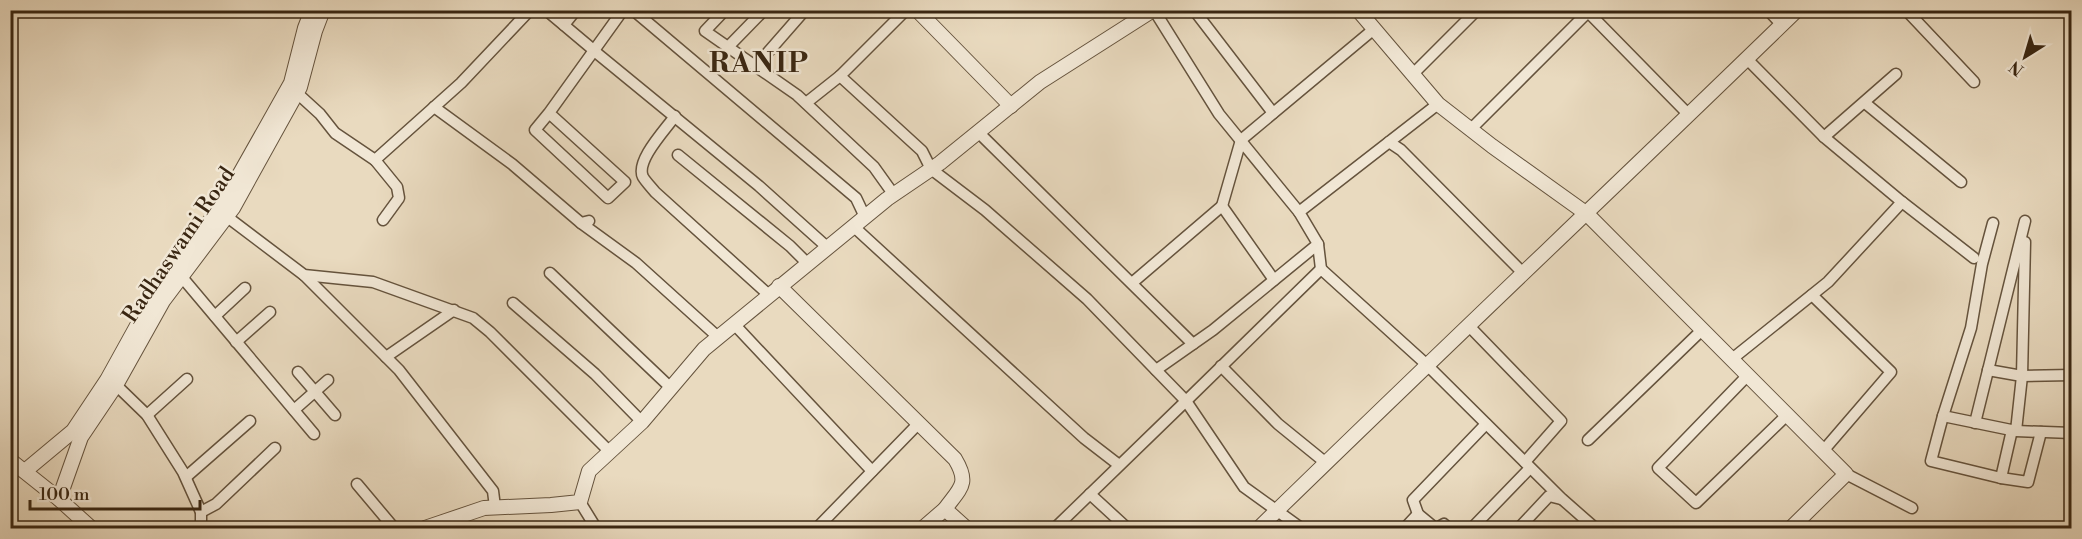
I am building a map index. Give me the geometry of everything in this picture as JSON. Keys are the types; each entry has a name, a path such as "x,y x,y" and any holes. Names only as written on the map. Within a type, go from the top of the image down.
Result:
{"street":[{"name":"Radhaswami Road","path":"25,471 73,431 107,380 154,295 224,202 291,83 312,10"},
{"name":"Radhaswami Road","path":"59,499 81,437 116,385 163,301 226,216 297,93 323,10"},
{"path":"375,160 461,83 530,10"},
{"path":"546,10 759,186 827,247"},
{"path":"564,26 576,10"},
{"path":"549,113 625,182 608,198 535,130 592,49 624,10"},
{"path":"633,10 856,198 865,217"},
{"path":"725,10 705,31 797,95 874,167 894,195"},
{"path":"728,47 764,10"},
{"path":"756,66 805,10"},
{"path":"806,103 840,76 906,10"},
{"path":"917,10 1011,106"},
{"path":"596,528 580,502 589,471 642,423 704,349 853,226 931,169 1040,82 1153,10 1219,114 1299,212 1318,244 1321,269 1426,364 1562,499 1595,528"},
{"path":"1194,10 1273,113"},
{"path":"1413,74 1477,10"},
{"path":"1768,10 1782,25"},
{"path":"1259,528 1426,364 1587,213 1797,10"},
{"path":"1906,10 1974,82"},
{"path":"1471,129 1588,12 1689,115"},
{"path":"1132,283 1222,206 1241,140 1273,113 1367,17 1438,104 1587,213 1846,474 1912,508"},
{"path":"1747,59 1824,137 1974,258"},
{"path":"1824,137 1896,74"},
{"path":"840,76 921,151 931,169 985,210 1087,300 1186,401 1244,488 1301,528"},
{"path":"297,93 320,114 335,133 375,160 397,187 399,198 383,220"},
{"path":"1865,103 1961,182"},
{"path":"1299,212 1438,104"},
{"path":"434,107 512,164 636,263 718,337"},
{"path":"675,116 644,158 641,168 642,176 655,192 774,291 919,423 955,459 963,472 962,486 945,509 923,528"},
{"path":"978,132 1193,344"},
{"path":"1389,142 1401,150 1524,273"},
{"path":"678,155 790,246 807,263"},
{"path":"1732,360 1828,282 1902,202"},
{"path":"1222,206 1274,280"},
{"path":"226,216 304,275 386,357 445,427 493,491 495,507"},
{"path":"1974,423 2025,221 2022,376 2014,430 2001,477"},
{"path":"1993,223 1982,264 1971,328 1931,460 2028,482 2041,432"},
{"path":"853,226 1084,438 1119,465"},
{"path":"1156,370 1193,344 1318,244"},
{"path":"1055,528 1321,269"},
{"path":"550,273 671,388"},
{"path":"304,275 373,282 473,318 490,332 610,452"},
{"path":"182,276 314,434"},
{"path":"215,316 245,288"},
{"path":"1812,295 1891,372 1823,451"},
{"path":"513,303 595,374 642,423"},
{"path":"386,357 454,310"},
{"path":"236,342 270,312"},
{"path":"734,324 873,471"},
{"path":"1468,326 1561,421 1527,465 1472,528"},
{"path":"1588,440 1702,330"},
{"path":"1221,366 1278,424 1326,463"},
{"path":"1988,370 2022,376 2072,375"},
{"path":"298,372 335,415"},
{"path":"1748,375 1658,468 1696,503 1787,415"},
{"path":"147,415 187,380"},
{"path":"294,410 328,380"},
{"path":"116,385 147,415 186,477 201,512 201,528"},
{"path":"1943,416 2014,430 2072,433"},
{"path":"186,477 250,421"},
{"path":"817,528 919,423"},
{"path":"1448,528 1444,524 1436,528 1418,514 1413,500 1486,424"},
{"path":"201,512 216,504 275,448"},
{"path":"10,460 92,528"},
{"path":"1792,528 1846,474"},
{"path":"357,484 394,528"},
{"path":"1090,494 1127,528"},
{"path":"1518,528 1549,496 1562,499"},
{"path":"425,528 484,508 580,502"},
{"path":"945,509 966,528"},
{"path":"1405,528 1418,514"}],"district":[{"name":"RANIP","path":"759,63"}]}
